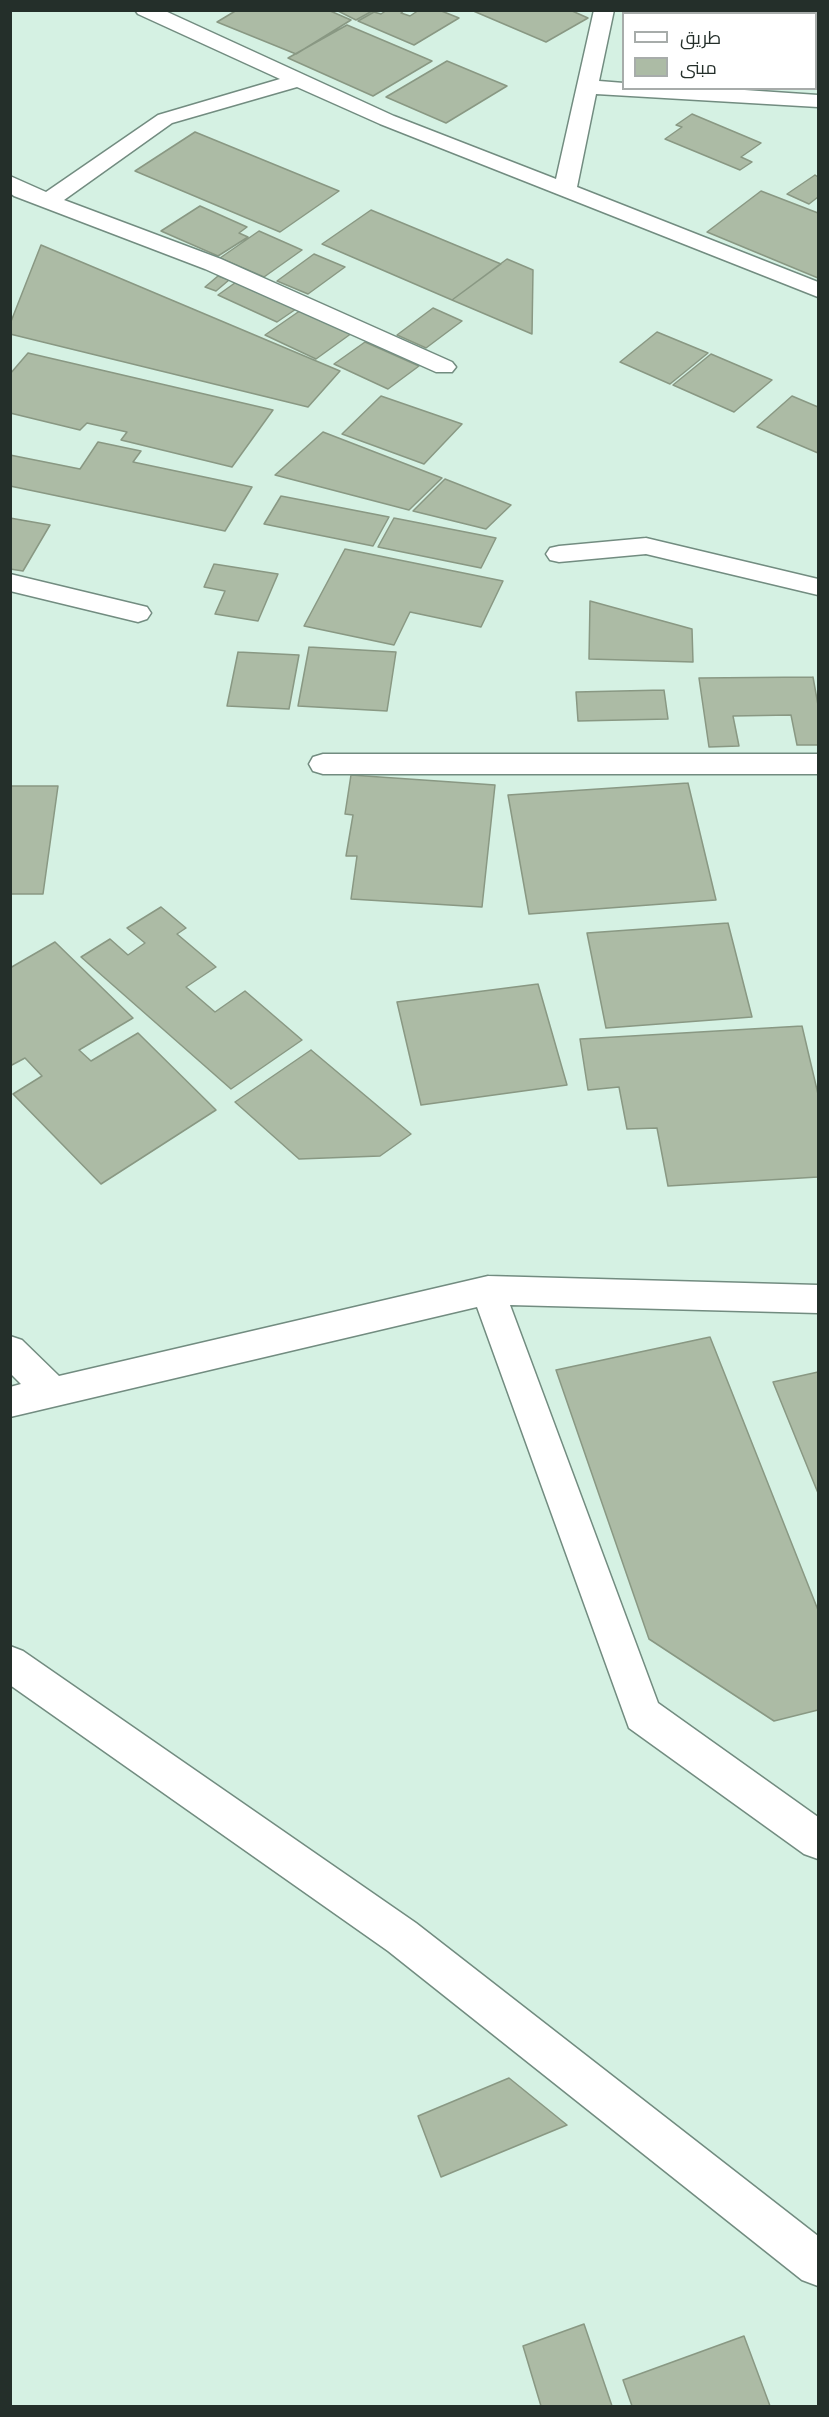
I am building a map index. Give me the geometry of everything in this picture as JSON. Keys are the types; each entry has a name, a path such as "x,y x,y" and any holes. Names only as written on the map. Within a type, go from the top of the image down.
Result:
{"street":[{"path":"146,10 387,120 819,290"},
{"path":"565,190 604,10"},
{"path":"48,201 165,119 298,80"},
{"path":"587,87 622,89"},
{"path":"637,90 819,101"},
{"path":"14,192 48,201 213,264 444,367"},
{"path":"559,554 645,546 819,587"},
{"path":"10,582 138,613"},
{"path":"323,764 819,764"},
{"path":"488,1290 643,1715 819,1840"},
{"path":"10,1402 488,1290 819,1299"},
{"path":"10,1350 52,1392"},
{"path":"10,1663 402,1937 819,2264"}],"building":[{"path":"237,10 328,10 351,20 296,54 217,22"},
{"path":"336,10 374,10 356,20"},
{"path":"387,10 405,10 401,13 410,16 419,10 439,10 459,18 414,45 358,21 374,12 381,14"},
{"path":"471,10 570,10 588,18 546,42"},
{"path":"715,10 785,10 788,12 712,12"},
{"path":"347,25 432,61 373,96 288,58"},
{"path":"447,61 507,86 446,123 386,97"},
{"path":"692,114 761,143 741,157 752,162 740,170 665,139 682,127 676,125"},
{"path":"195,132 339,191 280,232 135,171"},
{"path":"815,175 818,177 818,197 809,204 787,194"},
{"path":"761,191 818,213 818,278 707,232"},
{"path":"200,206 247,227 239,233 248,237 218,256 161,231"},
{"path":"371,210 501,264 452,300 322,244"},
{"path":"259,231 302,250 264,277 220,258"},
{"path":"41,245 340,371 308,407 10,334 10,324"},
{"path":"314,254 345,267 308,294 277,281"},
{"path":"507,259 533,270 532,334 452,300"},
{"path":"218,276 229,280 216,291 205,287"},
{"path":"239,280 299,307 277,322 218,295"},
{"path":"433,308 462,321 426,348 397,335"},
{"path":"301,310 352,333 316,359 265,335"},
{"path":"657,332 708,353 670,384 620,362"},
{"path":"365,342 419,366 388,389 334,364"},
{"path":"28,353 273,410 232,467 121,440 127,432 87,423 80,430 10,413 10,374"},
{"path":"711,354 772,380 734,412 673,385"},
{"path":"381,396 462,424 424,464 342,434"},
{"path":"792,396 818,407 818,453 757,427"},
{"path":"323,432 442,478 409,510 275,475"},
{"path":"98,442 141,451 133,462 252,487 225,531 10,486 10,455 80,469"},
{"path":"445,479 511,505 486,529 413,511"},
{"path":"281,496 389,517 373,546 264,524"},
{"path":"10,518 50,525 23,571 10,569"},
{"path":"394,518 496,538 481,568 378,547"},
{"path":"345,549 503,581 481,627 410,612 394,645 304,626"},
{"path":"214,564 278,574 258,621 215,614 225,591 204,587"},
{"path":"590,601 692,629 693,662 589,659"},
{"path":"309,647 396,652 387,711 298,706"},
{"path":"238,652 299,655 289,709 227,706"},
{"path":"813,677 818,705 818,745 797,745 791,715 733,716 739,746 709,747 699,678"},
{"path":"664,690 668,719 578,721 576,692"},
{"path":"351,775 495,785 482,907 351,899 357,856 346,856 353,815 345,814"},
{"path":"688,783 716,900 529,914 508,795"},
{"path":"10,786 58,786 43,894 10,894"},
{"path":"161,907 186,928 177,934 216,967 186,987 215,1012 245,991 302,1040 231,1089 81,957 110,939 128,955 145,943 127,928"},
{"path":"728,923 752,1017 606,1028 587,933"},
{"path":"55,942 133,1018 79,1050 91,1061 138,1033 216,1110 101,1184 13,1094 42,1076 25,1058 10,1066 10,968"},
{"path":"538,984 567,1085 421,1105 397,1002"},
{"path":"802,1026 818,1094 818,1177 668,1186 657,1128 627,1129 619,1087 588,1090 580,1039"},
{"path":"311,1050 411,1134 380,1156 299,1159 235,1102"},
{"path":"710,1337 818,1610 818,1710 774,1721 649,1639 556,1370"},
{"path":"818,1372 818,1493 773,1382"},
{"path":"509,2078 567,2125 441,2177 418,2116"},
{"path":"584,2324 612,2406 541,2406 523,2346"},
{"path":"744,2336 770,2406 632,2406 623,2380"}]}
